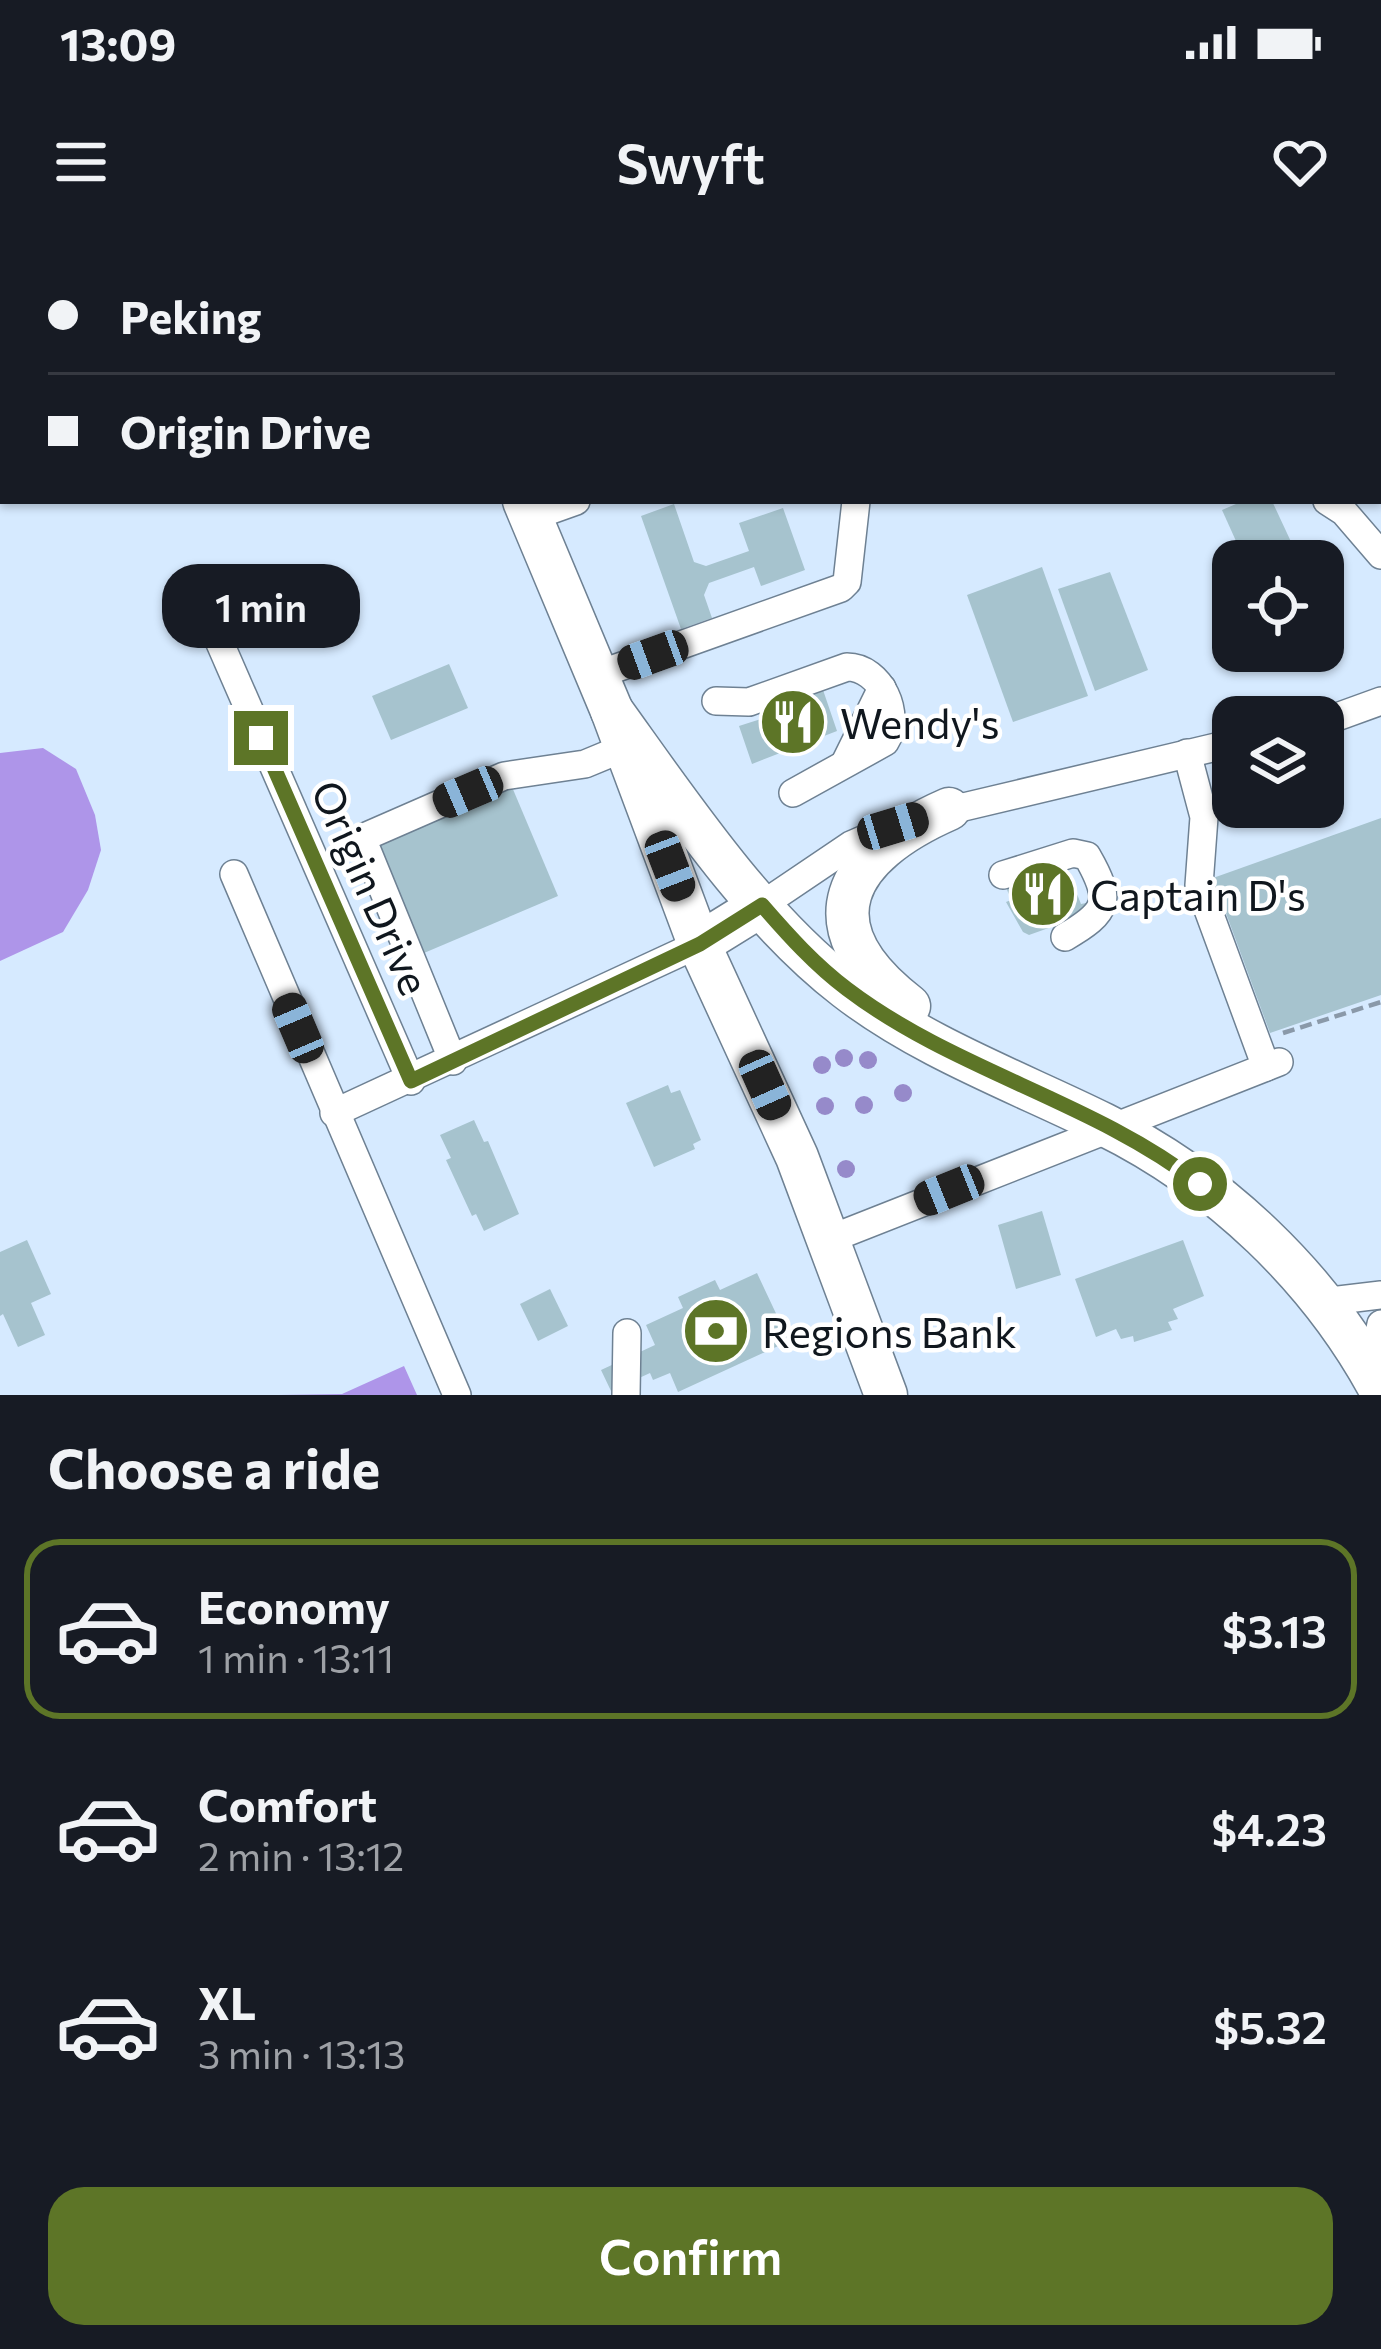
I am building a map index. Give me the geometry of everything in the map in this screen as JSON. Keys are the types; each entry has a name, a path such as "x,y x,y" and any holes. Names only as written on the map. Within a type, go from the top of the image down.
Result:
{"highway":[{"path":"528,509 612,711 700,944 830,1239 886,1395"},
{"path":"612,711 690,820 797,944 847,989 911,1028 1168,1159 1233,1209 1290,1264 1376,1381"},
{"path":"949,809 920,822 867,860 848,901 850,933 868,968 890,991 1017,1083"},
{"path":"700,944 762,905"}],"street":[{"path":"528,509 558,504"},
{"path":"453,1061 362,838 504,776 585,764 612,711 841,588 847,582 856,504"},
{"path":"1332,504 1381,555"},
{"name":"Origin Drive","path":"199,595 411,1081"},
{"path":"716,701 749,702 847,667 867,671 882,688 892,732 876,751 844,763 793,794"},
{"path":"1344,714 1381,701"},
{"path":"762,905 871,834 949,809 1212,747"},
{"path":"830,1239 1272,1055 1199,885 1204,818 1187,753"},
{"path":"1003,875 1073,853 1088,856 1104,907 1065,937"},
{"path":"234,874 457,1395"},
{"path":"334,1113 700,944"},
{"path":"1322,1302 1381,1295"},
{"path":"1376,1381 1381,1324"},
{"path":"626,1395 627,1333"}],"path":[{"path":"1272,1055 1381,1002"}],"shaded area":[{"path":"43,748 76,769 95,815 101,850 88,890 63,932 0,961 0,753"},
{"path":"404,1366 417,1395 278,1395 342,1394"}],"building":[{"path":"674,504 694,562 706,566 749,551 739,523 783,508 805,570 761,586 754,567 709,583 704,595 712,618 681,629 641,516"},
{"path":"1236,504 1273,504 1290,540 1236,540 1222,510"},
{"path":"1042,567 1088,696 1013,722 967,595"},
{"path":"1110,572 1148,670 1095,691 1058,589"},
{"path":"449,664 468,708 391,740 372,696"},
{"name":"Wendy's","path":"822,687 837,731 752,764 739,726 767,717 764,707"},
{"path":"512,787 558,896 424,953 378,844"},
{"path":"1381,818 1381,995 1270,1033 1213,878"},
{"name":"Captain D's","path":"1070,863 1072,868 1067,869 1081,904 1086,903 1088,909 1085,915 1029,935 1023,932 1006,902 1011,900 1006,887"},
{"path":"668,1085 671,1093 680,1090 701,1140 693,1144 695,1149 654,1167 626,1103"},
{"path":"474,1120 519,1214 484,1231 446,1160 451,1158 440,1135"},
{"path":"1042,1211 1061,1275 1016,1289 998,1225"},
{"path":"27,1240 51,1294 31,1303 45,1335 18,1347 3,1314 0,1316 0,1252"},
{"path":"1183,1240 1204,1296 1173,1309 1178,1319 1168,1322 1172,1330 1134,1342 1133,1336 1121,1339 1116,1329 1096,1337 1075,1279"},
{"name":"Regions Bank","path":"757,1273 789,1341 678,1392 670,1373 653,1380 650,1373 611,1391 601,1370 655,1345 646,1325 683,1308 678,1297 715,1280 720,1290"},
{"path":"550,1289 568,1326 538,1341 520,1304"}],"place":[{"name":"Wendy's","path":"793,722"},
{"name":"Captain D's","path":"1043,894"},
{"name":"Regions Bank","path":"716,1331"}],"route":[{"path":"261,738 411,1081 700,944 762,905 847,989 897,1021 1108,1126 1168,1159 1200,1184"}]}
